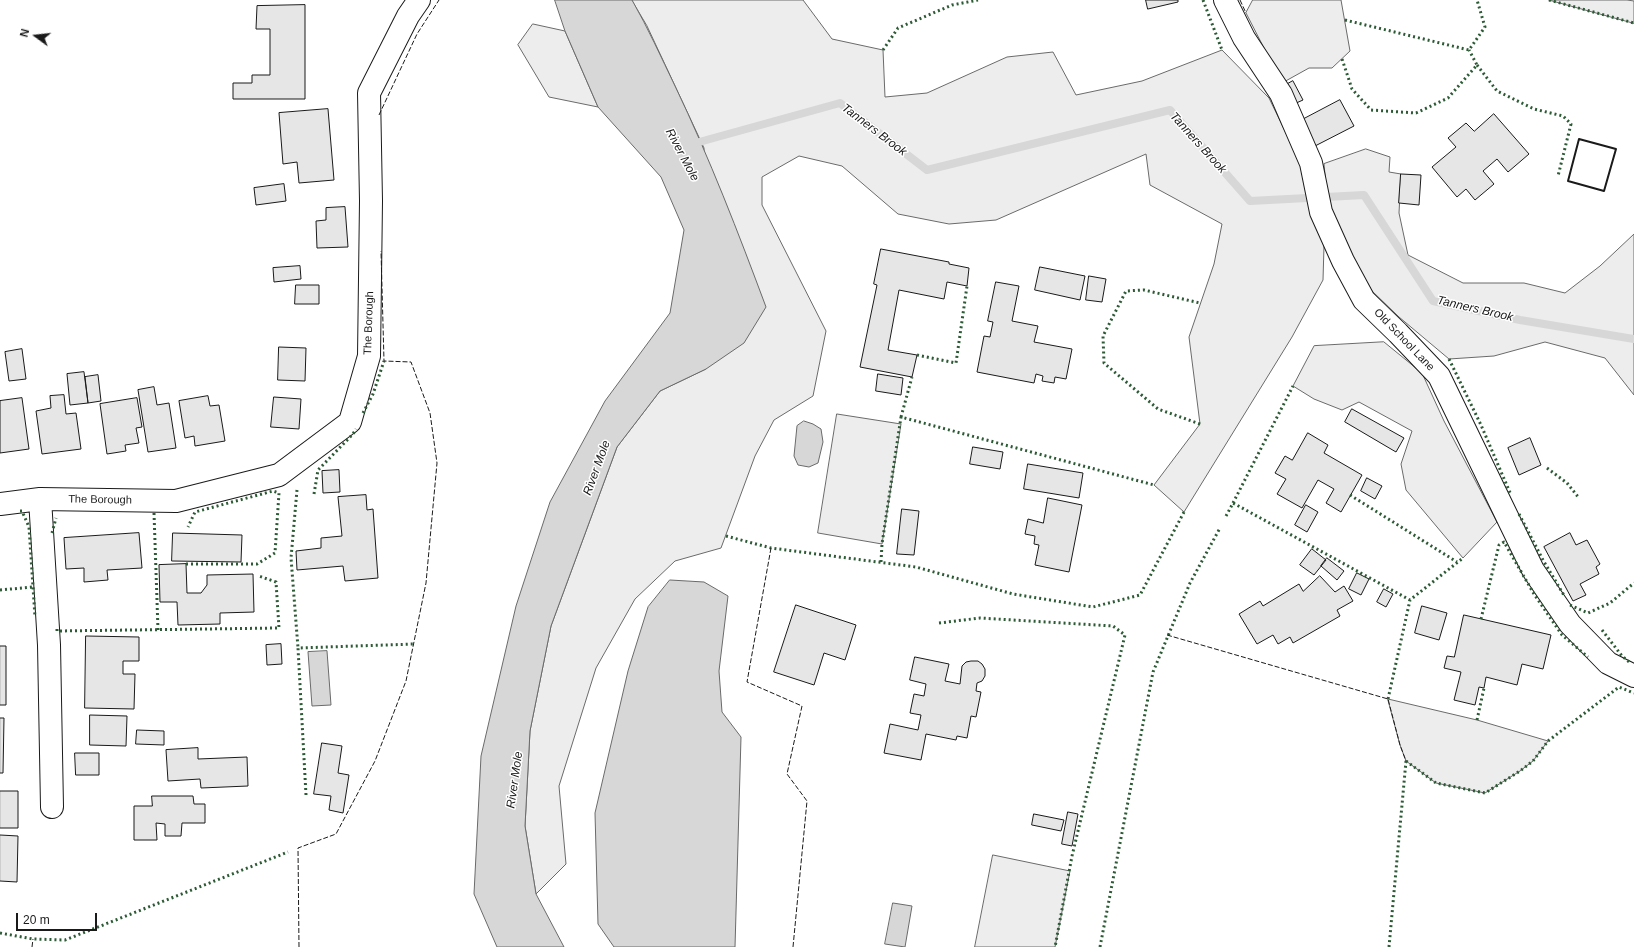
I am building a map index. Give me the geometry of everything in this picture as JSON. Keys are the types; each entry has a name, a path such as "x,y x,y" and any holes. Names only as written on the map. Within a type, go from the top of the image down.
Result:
{"street":[{"name":"The Borough","path":"0,504 40,499 176,501 279,475 350,422 369,356 371,201 368,92 408,16 419,0"},
{"name":"Old School Lane","path":"1225,0 1244,38 1281,94 1311,163 1320,212 1343,261 1364,300 1439,376 1533,570 1566,618 1608,663 1634,676"},
{"path":"40,499 49,645 52,808"}],"shaded area":[{"path":"632,0 803,0 832,39 883,50 885,97 927,93 1007,57 1053,52 1076,95 1142,81 1222,50 1269,98 1300,162 1311,211 1324,246 1323,280 1292,337 1184,512 1154,485 1200,424 1189,337 1214,264 1222,224 1150,185 1146,154 996,220 949,224 898,214 842,166 799,156 762,177 762,205 826,331 813,396 774,420 755,456 721,548 675,561 635,599 596,668 559,786 566,864 536,894 525,826 530,731 551,626 617,447 660,391 706,369 704,148 647,26"},
{"path":"1253,0 1341,0 1350,51 1332,68 1309,68 1282,83 1246,13"},
{"path":"1549,0 1634,1 1634,23"},
{"path":"533,24 565,31 598,107 549,97 518,45"},
{"path":"1366,149 1390,157 1389,172 1401,174 1399,213 1408,255 1463,283 1524,283 1565,293 1600,266 1634,234 1634,395 1605,358 1545,342 1494,356 1449,359 1399,317 1372,291 1339,237 1328,207 1324,164"},
{"path":"1384,342 1422,373 1444,421 1497,522 1463,558 1406,490 1401,464 1412,431 1359,402 1342,410 1314,399 1293,386 1314,346"},
{"path":"837,414 901,424 882,544 818,533"},
{"path":"1388,699 1477,720 1548,741 1533,761 1485,793 1436,783 1406,761 1400,745"},
{"path":"993,855 1070,871 1055,947 975,947"}],"water":[{"name":"River Mole","path":"555,0 632,0 644,21 688,113 712,168 766,307 744,343 706,369 660,391 617,447 551,626 530,731 525,826 536,894 564,947 497,947 474,894 481,756 516,606 550,502 605,401 670,313 684,230 661,177 598,107 565,31"},
{"path":"804,421 821,429 823,442 818,463 809,467 798,465 794,456 797,426"},
{"path":"670,580 704,582 728,596 719,671 722,712 741,737 735,947 614,947 598,924 595,813 628,671 648,607"},
{"path":"327,651 331,705 312,706 308,652"},
{"path":"893,903 912,906 905,947 885,944"}],"building":[{"path":"1146,0 1178,0 1178,2 1148,9"},
{"path":"305,5 305,99 233,99 233,83 252,83 252,75 270,75 270,29 256,29 257,6"},
{"path":"1293,81 1303,100 1294,104 1284,86"},
{"path":"1340,100 1354,126 1315,146 1302,120"},
{"path":"328,109 334,180 299,183 297,162 283,164 279,113"},
{"path":"1494,114 1529,154 1508,172 1497,159 1483,171 1494,184 1475,200 1466,189 1457,197 1432,167 1456,147 1448,138 1466,123 1474,131"},
{"path":"1401,174 1421,175 1419,205 1399,203"},
{"path":"284,184 286,201 256,205 254,188"},
{"path":"345,207 348,247 317,248 316,221 326,220 326,208"},
{"path":"881,249 949,262 949,264 969,268 967,286 947,282 944,299 899,290 888,350 917,355 912,377 860,367 877,285 874,284"},
{"path":"300,266 301,279 274,282 273,268"},
{"path":"1040,267 1085,276 1080,300 1035,290"},
{"path":"1089,276 1106,279 1102,302 1086,300"},
{"path":"996,282 1019,286 1012,321 1038,326 1034,342 1072,349 1066,379 1055,377 1054,383 1042,381 1043,376 1036,374 1034,383 977,372 984,336 990,337 993,322 988,321"},
{"path":"296,285 319,285 319,304 295,304"},
{"path":"279,347 306,348 305,381 278,380"},
{"path":"22,349 26,379 9,381 5,352"},
{"path":"84,372 88,403 70,405 67,374"},
{"path":"878,374 903,378 901,395 876,391"},
{"path":"98,375 101,401 88,403 85,377"},
{"path":"154,387 157,405 169,403 176,448 148,452 138,390"},
{"path":"64,395 66,414 76,413 81,449 42,454 36,411 51,408 50,396"},
{"path":"208,396 210,406 219,405 225,441 195,446 194,436 185,438 179,401"},
{"path":"274,397 301,399 299,429 271,427"},
{"path":"22,398 29,449 0,453 0,401"},
{"path":"137,398 142,427 136,428 139,443 125,445 126,451 107,454 100,404"},
{"path":"1352,409 1404,438 1396,452 1345,422"},
{"path":"1308,433 1328,445 1324,453 1362,475 1341,512 1326,503 1334,489 1318,480 1302,508 1277,494 1286,479 1275,473 1285,456 1292,460"},
{"path":"1530,438 1541,465 1519,475 1508,448"},
{"path":"973,447 1003,452 1000,469 970,464"},
{"path":"1028,464 1083,473 1079,498 1024,489"},
{"path":"339,470 340,492 323,493 322,471"},
{"path":"1367,478 1382,486 1375,499 1361,491"},
{"path":"366,495 367,510 373,509 378,578 345,581 343,566 297,570 296,551 321,548 321,538 342,536 338,497"},
{"path":"1048,498 1082,505 1069,572 1035,565 1039,545 1034,544 1035,536 1025,534 1028,519 1043,523"},
{"path":"1306,505 1318,512 1307,532 1295,525"},
{"path":"902,509 919,511 914,555 897,554"},
{"path":"139,533 142,568 107,570 108,580 84,582 84,568 66,569 64,538"},
{"path":"173,533 242,535 241,562 172,561"},
{"path":"1570,533 1576,545 1587,540 1600,564 1596,567 1599,574 1580,584 1586,595 1573,601 1544,547"},
{"path":"1312,549 1326,560 1314,575 1300,565"},
{"path":"1327,558 1344,571 1337,580 1321,566"},
{"path":"186,564 187,593 201,593 207,585 207,575 253,574 254,612 220,613 220,624 178,625 177,602 160,602 159,565"},
{"path":"1357,573 1369,579 1361,595 1349,589"},
{"path":"1320,576 1335,592 1344,586 1353,601 1337,610 1340,616 1293,643 1290,637 1278,644 1273,635 1257,644 1239,614 1260,601 1263,606 1299,584 1303,591"},
{"path":"1384,589 1393,594 1386,607 1377,602"},
{"path":"796,605 856,625 845,660 824,653 814,685 774,672"},
{"path":"1422,606 1447,613 1439,640 1415,633"},
{"path":"1464,615 1551,635 1543,669 1522,664 1517,685 1486,677 1484,688 1479,687 1475,705 1454,700 1461,672 1444,668 1447,656 1454,657"},
{"path":"86,636 139,637 139,661 123,661 123,674 135,674 134,709 85,708"},
{"path":"281,644 282,664 267,665 266,645"},
{"path":"0,646 6,646 6,705 0,705"},
{"path":"915,657 949,664 945,681 960,684 962,666 966,662 978,661 985,669 985,676 982,681 977,683 976,691 981,692 976,717 971,716 967,738 957,736 956,740 926,734 921,760 884,753 890,724 918,730 921,715 910,713 914,694 924,696 926,684 910,680"},
{"path":"90,715 127,716 126,746 90,745"},
{"path":"0,718 4,718 3,773 0,773"},
{"path":"137,730 164,731 164,745 136,744"},
{"path":"322,743 342,746 338,773 349,775 343,813 329,810 331,796 314,794"},
{"path":"198,748 198,759 247,757 248,786 201,788 200,779 168,781 166,750"},
{"path":"75,753 99,753 99,775 76,775"},
{"path":"0,791 18,791 18,828 0,828"},
{"path":"152,796 193,796 194,804 205,804 205,823 182,823 181,836 165,836 165,824 156,823 157,840 134,840 134,806 152,806"},
{"path":"1068,812 1078,814 1072,846 1062,844"},
{"path":"1034,814 1064,820 1061,831 1032,825"},
{"path":"0,835 18,836 17,882 0,881"}],"waterway":[{"name":"Tanners Brook","path":"692,144 840,103 927,170 1170,110 1250,201 1364,195 1433,301 1520,320 1634,339"}],"hedge":[{"path":"883,50 898,28 952,5 978,0"},
{"path":"1203,0 1222,50"},
{"path":"1345,20 1469,50 1485,27 1477,0"},
{"path":"1549,0 1634,23"},
{"path":"1342,59 1352,89 1371,110 1416,113 1448,98 1477,65 1469,50"},
{"path":"1477,65 1497,91 1534,109 1563,116 1571,124 1558,176"},
{"path":"917,355 956,363 967,286"},
{"path":"1200,303 1144,290 1126,291 1103,336 1104,363 1158,409 1200,424"},
{"path":"1449,359 1481,425 1511,495"},
{"path":"363,413 373,394 384,361"},
{"path":"901,417 912,377"},
{"path":"1233,503 1293,386"},
{"path":"881,562 882,544 901,417 1154,485"},
{"path":"314,494 318,470 356,429"},
{"path":"1547,468 1567,483 1579,498"},
{"path":"297,490 291,558 298,648"},
{"path":"186,564 257,564 275,553 279,493 273,491 195,512 188,527"},
{"path":"1350,495 1457,562"},
{"path":"1226,516 1233,503 1410,600"},
{"path":"20,511 22,511 29,527 35,617"},
{"path":"726,536 771,548 916,567 1013,594 1093,607 1140,595 1184,512"},
{"path":"154,513 158,630"},
{"path":"1519,514 1543,560 1565,597"},
{"path":"52,533 56,518"},
{"path":"1100,947 1153,672 1190,583 1220,528"},
{"path":"1481,619 1499,545 1504,542 1534,594 1562,635 1588,657"},
{"path":"1388,699 1410,600 1463,558"},
{"path":"57,629 57,631 279,628 276,582 259,576"},
{"path":"1570,605 1588,613 1610,603 1634,583"},
{"path":"0,590 33,587"},
{"path":"939,623 980,618 1113,626 1125,635 1072,856 1055,947"},
{"path":"1602,630 1622,656 1629,662"},
{"path":"306,795 298,648 414,644"},
{"path":"1406,761 1436,783 1485,793 1533,761 1548,741 1619,687 1634,693"},
{"path":"1477,720 1484,688"},
{"path":"1389,947 1406,761"},
{"path":"0,933 33,939 65,940 288,852"}],"fence":[{"path":"379,115 417,34 439,0"},
{"path":"1240,0 1246,13"},
{"path":"299,947 298,848 336,834 375,761 406,681 426,583 437,463 430,413 411,362 384,361 381,251"},
{"path":"771,548 747,682 802,706 787,774 807,801 793,947"},
{"path":"1167,635 1388,699 1400,745 1406,761"},
{"path":"32,947 33,939"}],"wall":[{"path":"1579,139 1616,149 1604,191 1568,181 1579,139"}]}
